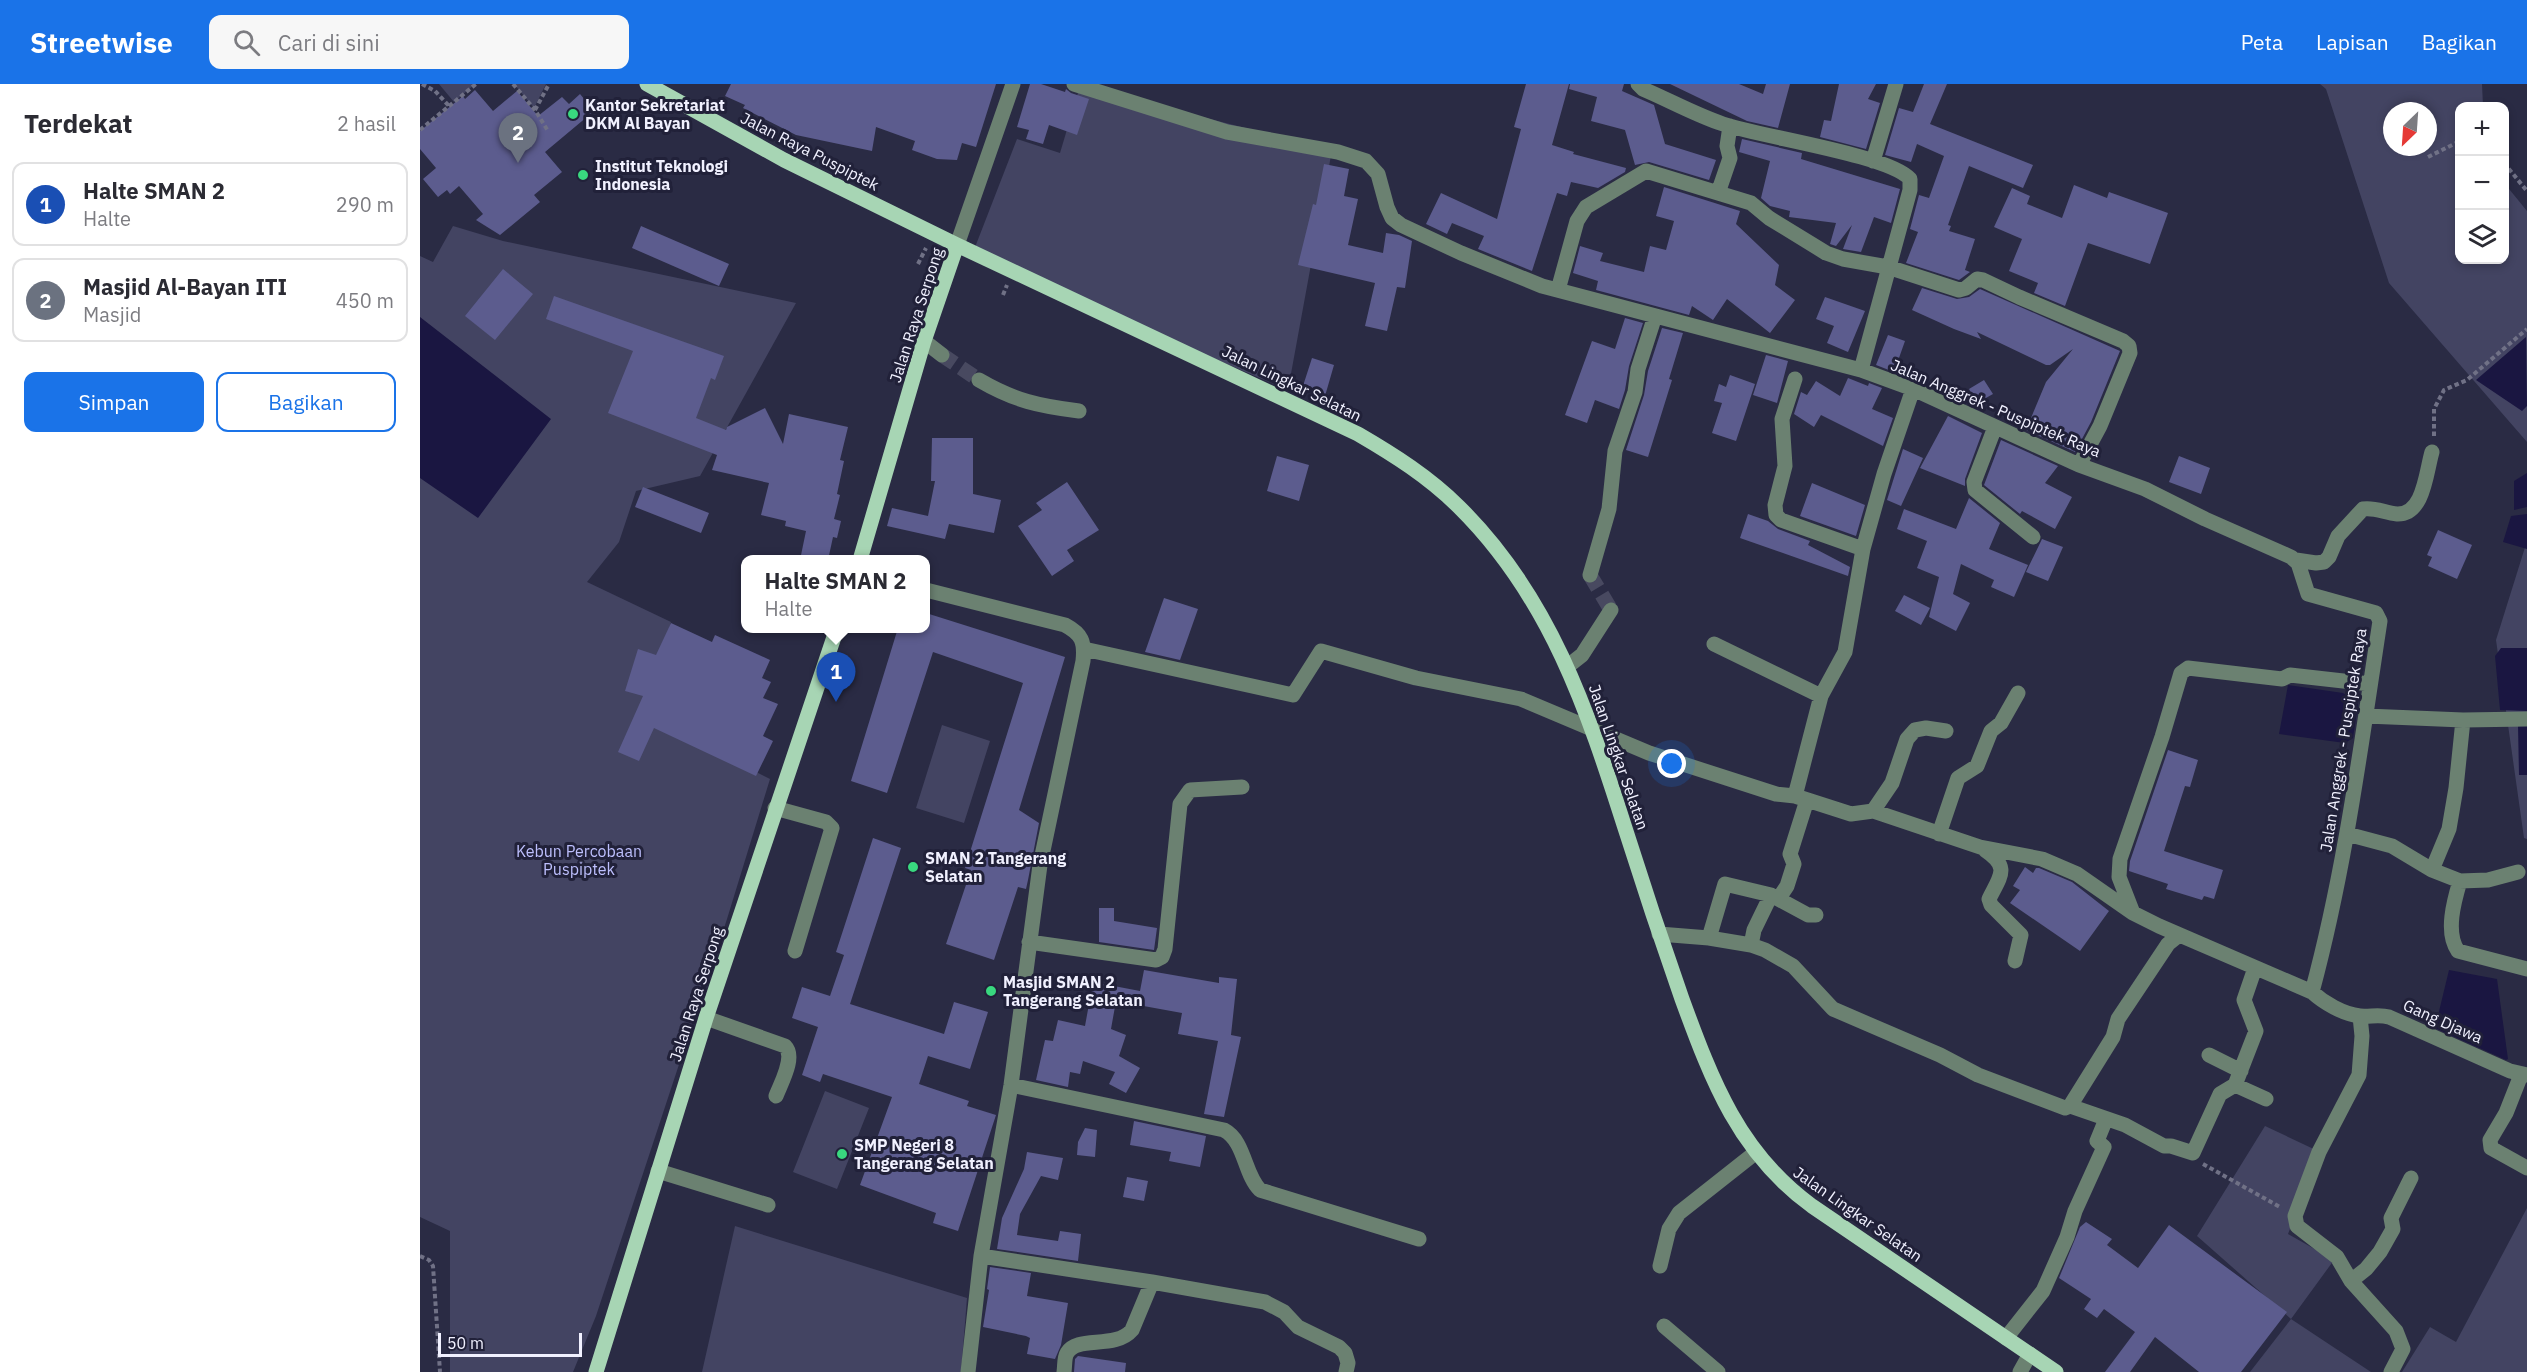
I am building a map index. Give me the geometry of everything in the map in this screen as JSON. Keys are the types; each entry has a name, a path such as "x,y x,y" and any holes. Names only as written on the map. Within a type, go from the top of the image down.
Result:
{"main road":[{"name":"Jalan Raya Puspiptek","path":"648,84 784,160 957,245"},
{"name":"Jalan Raya Serpong","path":"861,555 924,341 957,245"},
{"name":"Jalan Lingkar Selatan","path":"957,245 1313,411 1401,460 1458,506 1491,541 1518,576 1547,623 1568,666 1594,728 1659,934 1708,1070 1755,1153 1788,1189 2056,1372"},
{"name":"Jalan Raya Serpong","path":"596,1372 706,1018 835,633"}],"street":[{"name":"Jalan Raya Serpong","path":"957,245 1013,84"},
{"name":"Jalan Anggrek - Puspiptek Raya","path":"1074,84 1227,132 1338,152 1366,161 1378,174 1392,218 1401,225 1508,273 1558,290 1861,370 1913,389 2079,465 2145,489 2296,560 2308,594 2370,610 2379,615 2347,834 2328,931 2312,992"},
{"path":"1638,84 1643,89 1730,126 1874,161 1906,174 1911,184 1861,370"},
{"path":"1874,161 1896,84"},
{"path":"1718,193 1730,158 1727,146 1730,126"},
{"path":"1558,290 1576,220 1586,207 1646,171 1751,203 1769,218 1826,253 1843,259 1888,267 1959,290 1966,288 1977,279 1983,280 2123,340 2129,346 2130,353 2100,426 2079,465"},
{"path":"1590,575 1609,509 1615,451 1635,392 1638,369 1655,316"},
{"path":"924,341 942,355"},
{"path":"979,380 1004,394 1036,405 1079,411"},
{"path":"1795,380 1782,419 1785,466 1775,505 1776,515 1781,520 1863,549"},
{"path":"1751,945 1755,930 1775,897 1786,886 1794,864 1790,854 1821,696 1845,652 1863,549 1884,474 1913,389"},
{"path":"1995,426 1974,482 1975,490 2033,537"},
{"path":"2296,560 2324,562 2329,557 2338,536 2363,509 2370,508 2398,514 2410,511 2417,505 2432,452"},
{"path":"930,591 1065,626 1080,635 1084,649 1040,865 1011,1085 981,1256 968,1372"},
{"path":"1568,666 1582,654 1611,610"},
{"path":"1714,644 1821,696"},
{"path":"1084,649 1293,695 1321,651 1416,678 1521,699 1594,728 1648,753 1776,794 1801,798 1851,814 1873,811 1980,847 2042,859 2077,874 2133,913 2178,936 2312,992"},
{"path":"2133,913 2119,877 2120,859 2162,737 2181,673 2188,668 2282,679 2290,675 2370,684"},
{"path":"1939,834 1958,778 1977,765 1991,731 2001,723 2018,693"},
{"path":"2366,716 2463,720 2527,719"},
{"path":"2432,870 2449,829 2463,720"},
{"path":"1873,811 1892,783 1907,739 1915,730 1926,728 1946,731"},
{"path":"1029,942 1156,960 1162,957 1165,949 1180,804 1190,790 1242,787"},
{"path":"775,808 826,822 832,828 795,951"},
{"path":"2347,834 2392,846 2432,870 2460,881 2488,880 2518,872"},
{"path":"1980,847 1999,859 2002,865 2001,876 1989,899 1991,905 2021,935 2015,961"},
{"path":"2460,881 2453,914 2452,943 2458,951 2527,969"},
{"path":"1709,938 1725,884 1775,897 1808,915 1816,915"},
{"path":"1659,934 1709,938 1751,945 1793,966 1833,1009 1940,1055 1978,1075 2059,1107 2070,1106 2125,1125 2164,1146 2193,1153 2220,1094 2235,1086 2256,1031 2244,1000 2255,968"},
{"path":"2070,1106 2113,1037 2118,1019 2168,944 2178,936"},
{"name":"Gang Djawa","path":"2312,992 2324,1003 2360,1016 2379,1014 2389,1017 2524,1075"},
{"path":"2360,1016 2362,1036 2359,1075 2319,1152 2295,1216 2297,1226 2337,1257 2351,1281 2396,1331 2402,1341 2403,1349 2391,1372"},
{"path":"706,1018 785,1046 789,1050 790,1057 776,1096"},
{"path":"2209,1054 2241,1071"},
{"path":"2524,1075 2490,1140 2492,1148 2527,1168"},
{"path":"1011,1085 1224,1130 1233,1134 1253,1183 1260,1190 1419,1239"},
{"path":"2235,1086 2266,1099"},
{"path":"2006,1338 2043,1291 2067,1237 2075,1211 2104,1148 2097,1141 2106,1119"},
{"path":"1660,1266 1669,1229 1679,1213 1755,1153"},
{"path":"658,1171 768,1205"},
{"path":"2351,1281 2366,1269 2380,1252 2393,1229 2391,1218 2411,1178"},
{"path":"981,1256 1265,1302 1276,1306 1298,1327 1339,1347 1345,1353 1348,1363 1346,1372"},
{"path":"1064,1372 1066,1354 1071,1347 1078,1344 1118,1341 1127,1336 1132,1330 1152,1282"},
{"path":"1664,1326 1718,1372"},
{"path":"2020,1372 2030,1354"}],"path":[{"path":"422,84 435,91 449,106"},
{"path":"420,130 476,84"},
{"path":"513,84 548,130"},
{"path":"535,110 549,84"},
{"path":"2437,152 2455,143"},
{"path":"2509,168 2527,191"},
{"path":"2432,452 2436,427 2434,409 2444,390 2467,380 2527,329"},
{"path":"2193,1153 2194,1158 2295,1216"},
{"path":"420,1256 429,1260 433,1266 440,1372"}],"green space":[{"path":"439,84 475,84 454,102"},
{"path":"514,84 546,84 534,108"},
{"path":"2320,84 2482,84 2483,102 2455,102 2455,264 2509,264 2509,189 2527,211 2527,442 2389,283 2326,89"},
{"path":"1080,86 1332,150 1288,390 972,255 1017,139 1060,153"},
{"name":"Kebun Percobaan Puspiptek","path":"453,226 503,241 796,303 700,476 636,491 619,542 587,582 671,622 644,715 770,779 727,919 596,1316 573,1372 450,1372 450,1231 420,1217 420,256 433,262"},
{"path":"2527,541 2527,839 2524,838 2496,640"},
{"path":"942,725 990,741 964,823 916,808"},
{"path":"825,1091 869,1108 837,1189 793,1172"},
{"path":"2265,1126 2320,1152 2288,1234 2334,1260 2291,1319 2197,1236"},
{"path":"2527,1208 2527,1372 2402,1372 2430,1327 2456,1342"},
{"path":"735,1226 967,1298 961,1372 702,1372"},
{"path":"2291,1319 2371,1372 2250,1372"}],"shaded area":[{"path":"420,317 551,419 478,518 420,478"},
{"path":"2526,337 2527,406 2522,411 2476,380"},
{"path":"2527,473 2527,507 2514,510 2514,481"},
{"path":"2527,514 2527,549 2503,542 2511,516"},
{"path":"2501,648 2527,648 2527,711 2500,710 2495,656"},
{"path":"2288,685 2343,693 2358,704 2353,738 2345,743 2279,734"},
{"path":"2527,724 2527,775 2519,775 2518,725"},
{"path":"2449,970 2497,979 2508,1059 2435,1028"}],"building":[{"path":"731,84 996,84 976,147 962,143 957,160 937,159 912,150 915,141 876,127 872,151 796,135 743,108 745,105 725,96"},
{"path":"1030,84 1041,84 1065,92 1066,89 1089,99 1077,135 1049,125 1043,144 1026,139 1029,130 1017,127"},
{"path":"1526,84 1569,84 1552,145 1574,152 1573,154 1626,168 1625,172 1598,188 1571,182 1567,196 1557,193 1532,271 1478,249 1484,236 1452,223 1447,234 1426,224 1441,193 1497,219 1521,129 1514,127"},
{"path":"1570,84 1624,84 1622,91 1654,105 1665,144 1716,160 1709,180 1649,162 1635,165 1625,130 1591,121 1597,97 1569,89"},
{"path":"1670,84 1739,84 1763,94 1766,84 1790,84 1778,128 1747,121"},
{"path":"1839,84 1876,84 1868,99 1880,103 1866,149 1820,137 1824,120 1831,121"},
{"path":"1924,84 1947,84 1930,124 2033,165 2023,188 1969,166 1948,225 1951,226 1949,231 1975,239 1965,270 1970,272 1959,280 1906,263 1918,232 1910,229 1919,195 1929,198 1944,156 1917,144 1911,162 1885,155 1899,108 1913,112"},
{"path":"475,90 493,111 517,91 538,116 562,97 569,104 580,94 594,111 545,152 562,172 534,195 540,202 500,235 476,220 483,214 459,186 450,194 447,190 438,197 423,179 436,168 420,149 420,131 463,96 465,99"},
{"path":"1742,139 1802,153 1801,159 1900,189 1891,223 1874,217 1861,252 1843,249 1852,225 1836,246 1830,244 1836,223 1789,217 1790,211 1770,206 1761,198 1770,161 1739,152"},
{"path":"1324,164 1349,169 1344,196 1358,199 1348,245 1383,253 1386,233 1399,235 1412,241 1405,288 1397,287 1387,331 1365,326 1375,283 1298,265 1313,204 1316,205"},
{"path":"2074,185 2107,198 2109,192 2168,213 2150,264 2088,243 2065,306 2034,293 2038,283 2009,271 2022,239 1994,227 2012,188 2030,196 2027,204 2062,218"},
{"path":"1664,187 1740,211 1736,224 1779,265 1775,285 1795,300 1770,333 1727,299 1713,320 1692,306 1689,315 1596,290 1598,281 1573,273 1580,246 1603,253 1600,261 1644,272 1650,246 1666,250 1674,221 1656,216"},
{"path":"641,226 729,264 719,286 632,248"},
{"path":"503,269 533,294 495,340 465,316"},
{"path":"1922,288 1957,299 1969,297 1980,289 2120,351 2091,422 2075,452 2026,430 2046,382 2073,349 2050,365 2046,365 1977,332 1981,339 1954,329 1912,310"},
{"path":"554,296 724,356 715,380 711,378 696,418 726,430 727,427 765,408 783,444 789,414 848,427 840,460 844,461 837,494 840,495 834,519 841,521 837,538 833,537 829,555 801,555 806,531 785,526 786,521 761,515 769,483 712,470 717,455 608,413 633,351 546,319"},
{"path":"1825,297 1865,311 1848,352 1827,343 1834,326 1816,319"},
{"path":"1625,318 1643,323 1629,366 1619,409 1595,400 1587,423 1565,415 1592,341 1615,349"},
{"path":"1662,328 1683,333 1669,379 1672,380 1648,457 1626,450"},
{"path":"1888,335 1905,341 1894,372 1876,365"},
{"path":"1766,355 1788,361 1777,403 1753,395"},
{"path":"1312,358 1334,365 1325,396 1302,389"},
{"path":"1730,375 1755,384 1736,441 1712,433 1722,403 1714,401 1719,384 1726,387"},
{"path":"1848,378 1868,386 1869,383 1882,388 1872,409 1893,418 1883,446 1821,415 1814,427 1794,414 1801,392 1807,395 1816,381 1840,396"},
{"path":"1984,380 1993,394 1977,403 1969,389"},
{"path":"1948,416 1982,433 1965,479 1965,486 1920,468"},
{"path":"932,438 973,438 973,494 1001,500 994,533 949,524 945,539 887,526 892,508 928,516 935,481 931,481"},
{"path":"2001,440 2058,466 2045,483 2072,497 2055,529 2022,511 2020,514 1984,485"},
{"path":"1903,449 1923,458 1901,506 1887,500"},
{"path":"1277,456 1309,465 1299,501 1267,491"},
{"path":"2179,456 2210,468 2201,494 2169,482"},
{"path":"1067,482 1099,530 1067,550 1074,561 1052,576 1018,526 1042,510 1036,503"},
{"path":"1812,483 1865,505 1856,536 1800,516"},
{"path":"643,487 709,513 701,533 635,507"},
{"path":"1969,498 2000,523 1989,549 2028,565 2014,597 1991,587 1994,580 1961,564 1953,594 1970,603 1956,631 1929,617 1939,577 1917,568 1927,541 1897,529 1904,509 1956,529"},
{"path":"1748,514 1810,541 1808,545 1850,567 1848,576 1740,538"},
{"path":"2438,530 2472,545 2457,579 2428,566 2432,557 2427,555"},
{"path":"2042,539 2063,547 2048,581 2026,572"},
{"path":"1904,595 1930,608 1921,625 1895,611"},
{"path":"1164,598 1198,609 1180,660 1145,652"},
{"path":"930,614 1065,657 1019,810 1039,823 1026,889 1018,887 994,960 946,944 971,870 965,868 1023,683 933,652 887,793 851,781 896,633 930,633"},
{"path":"671,623 712,642 715,635 770,660 762,678 771,682 763,698 778,704 763,736 773,741 756,776 654,728 639,761 618,752 643,696 625,691 638,649 656,655"},
{"path":"2168,750 2198,760 2190,787 2185,786 2164,851 2223,870 2214,899 2204,896 2202,900 2166,889 2168,884 2129,871 2130,861"},
{"path":"873,838 901,848 850,1004 944,1034 954,1002 988,1012 970,1069 928,1056 919,1084 969,1101 967,1106 996,1115 958,1231 933,1223 936,1213 860,1185 892,1097 823,1074 820,1082 802,1075 818,1027 792,1018 802,987 830,996 844,955 836,952"},
{"path":"2025,867 2033,873 2036,868 2039,868 2072,882 2109,911 2080,951 2010,903 2020,890 2013,886"},
{"path":"1099,908 1114,908 1114,921 1157,928 1154,950 1099,942"},
{"path":"1144,970 1219,983 1219,977 1237,979 1231,1035 1241,1037 1224,1117 1204,1114 1218,1041 1178,1034 1182,1013 1116,1001 1111,1029 1126,1035 1119,1056 1140,1068 1126,1093 1109,1084 1115,1072 1083,1061 1080,1074 1070,1072 1068,1087 1036,1080 1045,1040 1053,1041 1058,1020 1085,1026 1093,982 1140,991"},
{"path":"1134,1121 1206,1136 1200,1167 1169,1161 1171,1152 1130,1145"},
{"path":"1085,1128 1097,1130 1095,1157 1077,1155 1078,1142"},
{"path":"1027,1152 1063,1158 1058,1180 1041,1176 1020,1214 1017,1235 1058,1241 1060,1231 1081,1234 1078,1261 997,1249 1002,1218 1024,1169"},
{"path":"1127,1177 1148,1181 1144,1201 1123,1197"},
{"path":"2086,1222 2112,1239 2107,1245 2138,1268 2169,1225 2287,1312 2241,1372 2199,1372 2155,1337 2130,1372 2105,1372 2135,1332 2104,1309 2097,1318 2084,1309 2091,1299 2059,1278 2080,1227"},
{"path":"990,1267 1031,1273 1027,1296 1068,1303 1061,1345 1055,1359 1027,1354 1030,1338 1026,1336 983,1327"},
{"path":"1078,1356 1126,1363 1125,1372 1074,1372 1075,1359"}],"tunnel":[{"path":"942,355 979,380"},
{"path":"1590,575 1611,610"}],"place":[{"name":"Kantor Sekretariat DKM Al Bayan","path":"573,114"},
{"name":"Masjid Al-Bayan ITI","path":"518,163"},
{"name":"Institut Teknologi Indonesia","path":"583,175"},
{"name":"Halte SMAN 2","path":"836,702"},
{"name":"SMAN 2 Tangerang Selatan","path":"913,867"},
{"name":"Masjid SMAN 2 Tangerang Selatan","path":"991,991"},
{"name":"SMP Negeri 8 Tangerang Selatan","path":"842,1154"}]}
